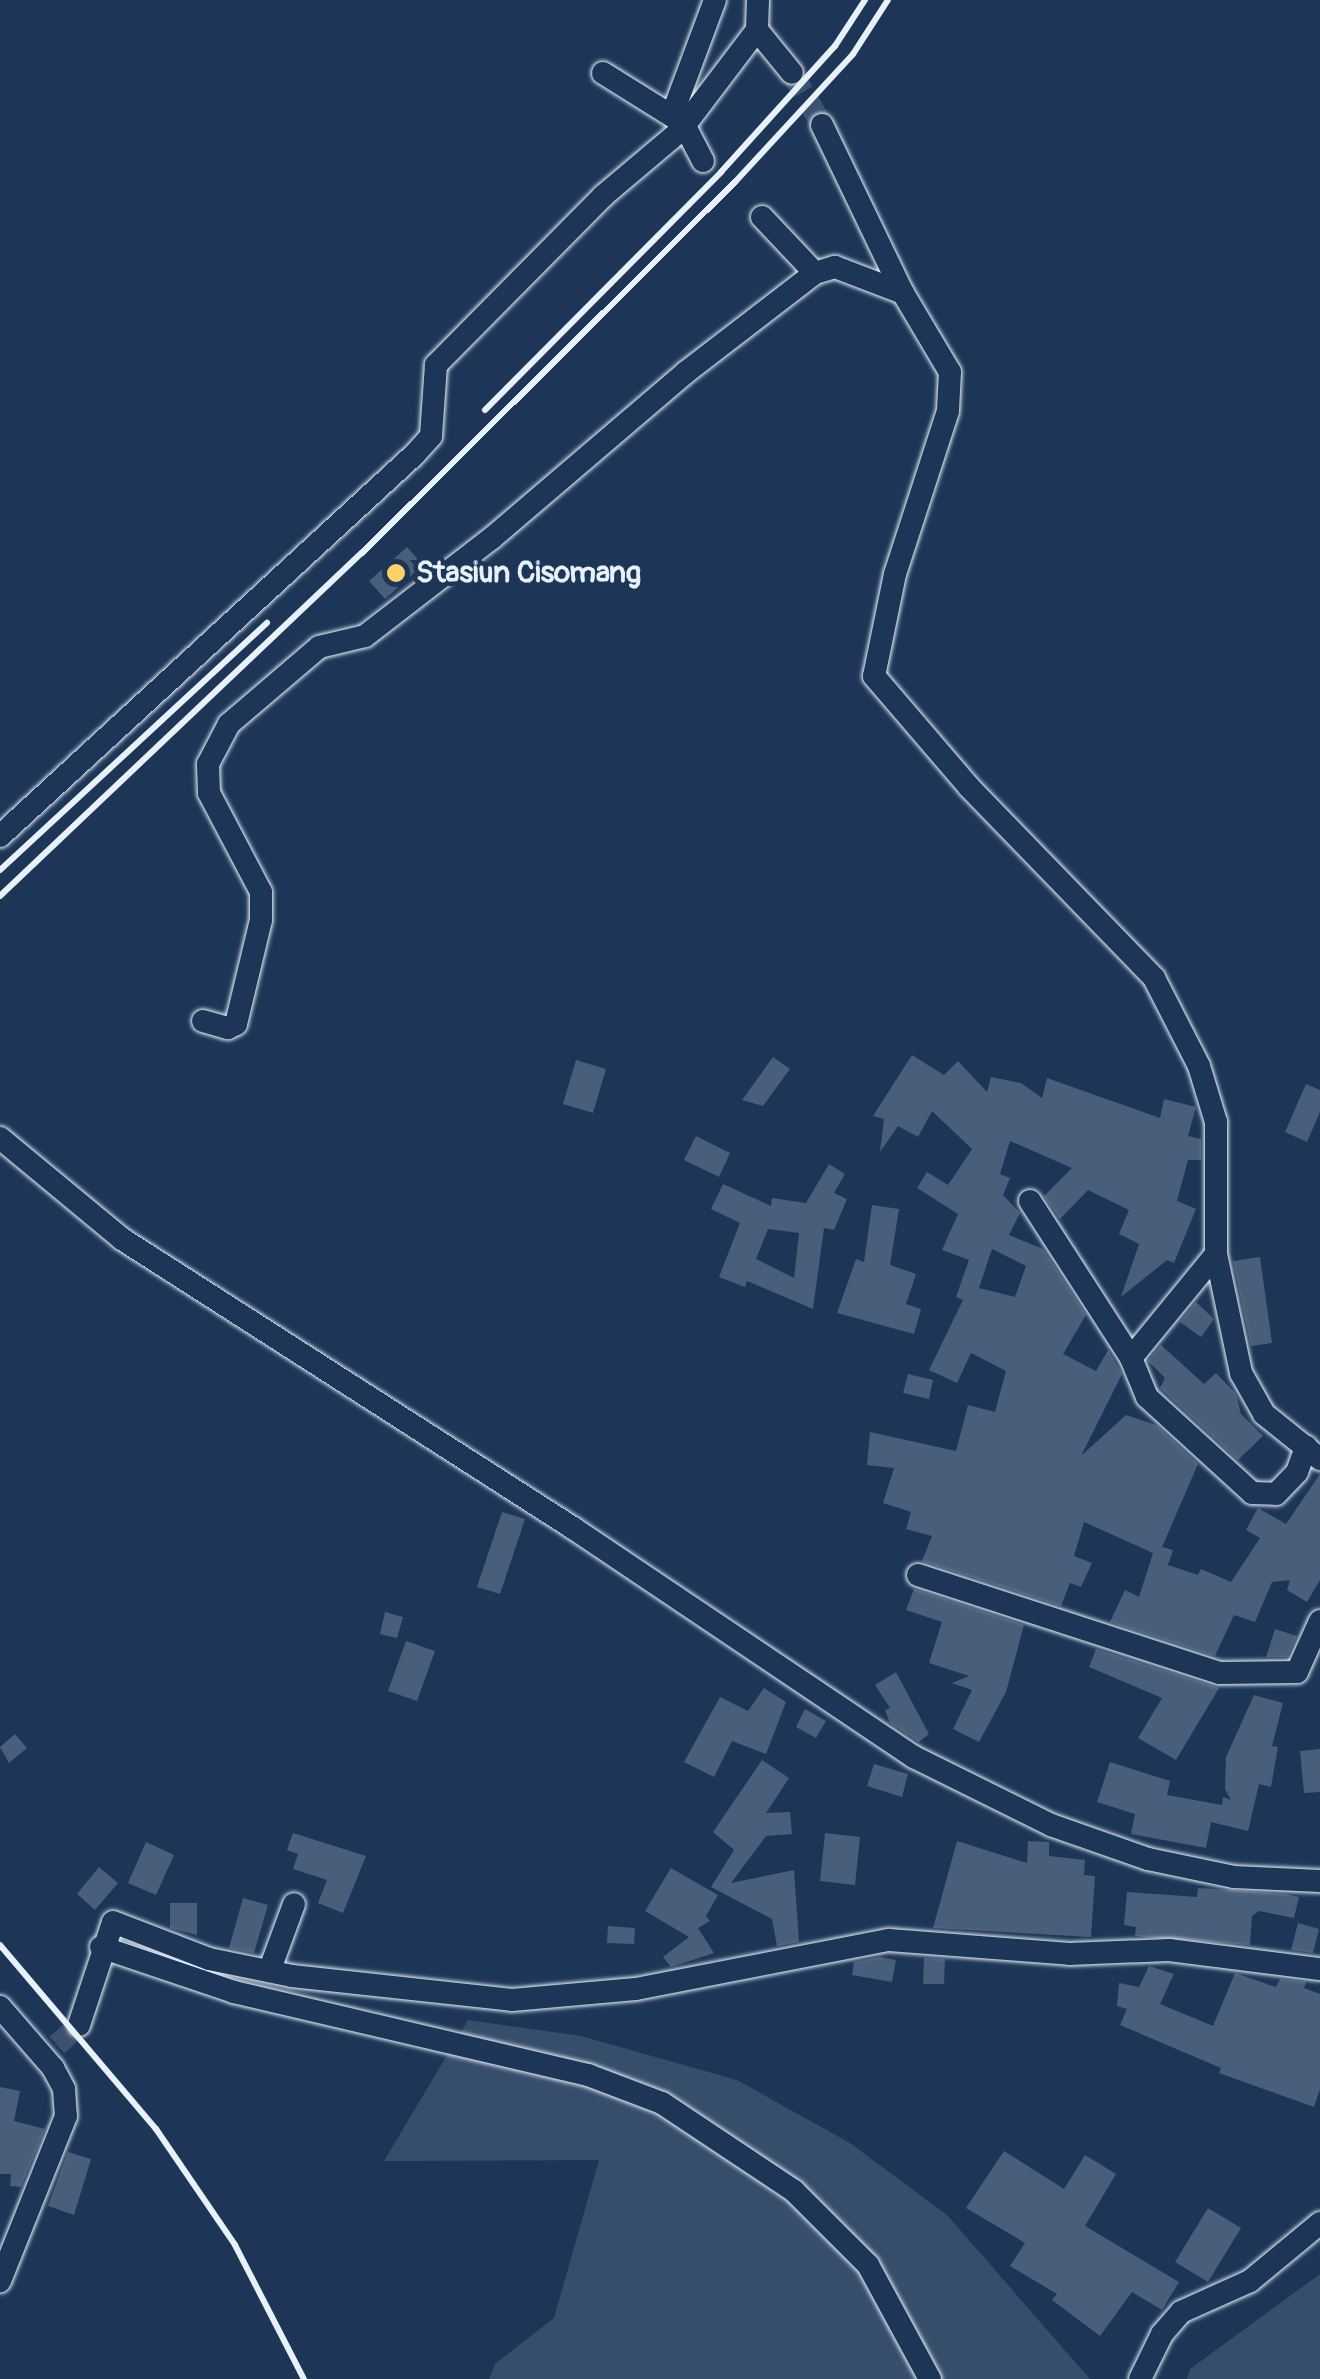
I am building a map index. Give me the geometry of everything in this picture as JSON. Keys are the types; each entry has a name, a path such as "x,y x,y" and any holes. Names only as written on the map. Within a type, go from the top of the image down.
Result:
{"street":[{"path":"678,124 680,82 715,0"},
{"path":"0,836 415,454 431,436 436,365 678,124 757,30 758,0"},
{"path":"757,30 792,73"},
{"path":"603,73 678,124 703,161"},
{"path":"822,124 903,292 945,357 950,399 895,574 874,676 969,787 1154,978 1199,1066 1216,1122 1216,1254 1247,1388 1264,1414 1313,1453 1276,1494 1252,1493 1147,1398 1131,1358 1030,1202"},
{"path":"762,217 815,273"},
{"path":"203,1021 228,1028 236,1024 261,920 261,892 209,793 208,764 229,724 320,647 365,636 492,538 685,373 815,273 835,267 903,292"},
{"path":"0,1138 122,1239 914,1757 1050,1825 1148,1859 1234,1877 1320,1881"},
{"path":"1131,1358 1216,1254"},
{"path":"918,1575 1218,1673 1297,1672 1320,1621"},
{"path":"270,1969 294,1904"},
{"path":"79,2025 108,1924 119,1922 209,1959 347,1986 512,2000 636,1988 889,1940 1069,1954 1169,1950 1320,1969"},
{"path":"101,1947 234,1992 588,2075 662,2103 794,2192 868,2265 930,2379"},
{"path":"0,2007 49,2049 64,2089 66,2130 31,2195 0,2281"},
{"path":"1140,2379 1182,2312 1250,2281 1320,2223"}],"shaded area":[{"path":"468,2020 581,2036 737,2080 850,2143 947,2215 1090,2379 489,2379 495,2364 554,2318 599,2160 384,2161"},
{"path":"1320,2274 1320,2379 1187,2379 1190,2369"}],"building":[{"name":"Stasiun Cisomang","path":"407,547 423,565 385,599 369,581"},
{"path":"912,1055 944,1075 958,1061 987,1092 991,1077 1021,1083 1042,1098 1047,1078 1160,1118 1164,1099 1196,1107 1188,1136 1201,1139 1201,1160 1188,1160 1177,1201 1196,1209 1174,1263 1167,1260 1121,1297 1139,1244 1119,1234 1129,1210 1088,1190 1060,1219 1044,1196 1072,1168 1010,1141 1000,1174 1010,1178 1003,1195 1020,1213 1009,1235 1043,1249 1086,1315 1063,1354 1096,1371 1108,1350 1122,1374 1081,1456 1126,1415 1156,1425 1198,1464 1162,1547 1173,1550 1168,1565 1198,1575 1201,1569 1231,1582 1260,1538 1246,1530 1258,1508 1286,1524 1320,1474 1320,1580 1307,1602 1287,1590 1290,1580 1272,1582 1255,1622 1234,1615 1215,1656 1110,1622 1125,1590 1139,1597 1153,1553 1084,1522 1074,1556 1092,1563 1081,1587 1070,1583 1061,1606 922,1561 932,1536 906,1529 911,1512 883,1503 894,1468 867,1465 870,1432 956,1451 968,1405 995,1412 1006,1371 971,1353 957,1383 929,1370 963,1300 956,1297 969,1260 942,1250 958,1214 917,1188 927,1172 948,1185 972,1149 932,1111 918,1137 898,1126 880,1152 884,1119 873,1116","holes":["992,1249 1026,1266 1015,1297 979,1288"]},
{"path":"773,1057 790,1069 763,1106 742,1100"},
{"path":"576,1060 606,1069 593,1113 563,1104"},
{"path":"1306,1084 1320,1090 1320,1112 1307,1142 1285,1132"},
{"path":"696,1136 730,1153 719,1177 684,1160"},
{"path":"829,1164 845,1174 834,1193 847,1199 834,1230 824,1228 813,1309 747,1281 745,1287 719,1277 740,1223 711,1209 723,1184 771,1206 772,1198 806,1203","holes":["768,1229 799,1233 794,1278 756,1259"]},
{"path":"872,1205 899,1209 890,1265 916,1274 906,1304 921,1309 914,1334 837,1313 856,1259 864,1262"},
{"path":"1260,1257 1272,1343 1251,1346 1233,1261"},
{"path":"1196,1302 1214,1319 1201,1337 1180,1322"},
{"path":"1161,1345 1204,1384 1216,1373 1236,1394 1241,1414 1263,1436 1238,1460 1160,1388 1165,1378 1148,1361"},
{"path":"908,1374 933,1380 929,1399 903,1393"},
{"path":"502,1512 525,1519 500,1594 477,1587"},
{"path":"914,1589 1024,1625 1006,1692 979,1742 953,1729 972,1690 952,1683 969,1676 929,1663 942,1622 906,1610"},
{"path":"385,1612 403,1617 397,1638 380,1634"},
{"path":"1275,1629 1297,1636 1287,1657 1266,1657"},
{"path":"406,1641 435,1651 417,1701 388,1691"},
{"path":"1096,1649 1219,1688 1176,1760 1138,1738 1162,1698 1089,1667"},
{"path":"896,1672 929,1734 919,1742 890,1723 885,1710 890,1708 875,1685"},
{"path":"764,1688 786,1702 766,1754 732,1741 714,1777 684,1762 720,1697 748,1711"},
{"path":"1254,1695 1283,1703 1272,1746 1278,1747 1271,1787 1259,1784 1248,1831 1211,1822 1206,1848 1131,1834 1135,1814 1097,1802 1110,1762 1170,1781 1167,1795 1222,1805 1223,1797 1231,1800 1225,1789 1226,1757"},
{"path":"805,1709 826,1721 816,1738 796,1727"},
{"path":"15,1734 27,1748 9,1763 0,1747"},
{"path":"1320,1749 1320,1792 1304,1793 1300,1751"},
{"path":"762,1760 789,1778 766,1813 790,1812 792,1834 766,1836 731,1883 794,1870 799,1942 777,1946 772,1919 711,1887 734,1850 713,1832"},
{"path":"874,1764 908,1774 902,1797 867,1786"},
{"path":"293,1833 366,1856 343,1913 318,1903 327,1880 293,1869 298,1854 287,1850"},
{"path":"825,1833 860,1837 855,1885 820,1881"},
{"path":"957,1841 1027,1863 1028,1841 1049,1842 1049,1856 1085,1860 1084,1875 1095,1876 1091,1937 933,1928"},
{"path":"146,1842 174,1855 156,1895 128,1883"},
{"path":"99,1867 118,1883 95,1910 77,1894"},
{"path":"671,1868 718,1895 706,1916 710,1921 698,1928 714,1953 671,1967 663,1957 689,1937 645,1911"},
{"path":"1198,1888 1299,1897 1294,1918 1259,1911 1252,1916 1250,1945 1135,1936 1136,1927 1124,1925 1127,1892 1197,1897"},
{"path":"243,1898 268,1905 254,1953 229,1948"},
{"path":"170,1903 197,1903 197,1935 170,1928"},
{"path":"1298,1923 1319,1929 1313,1953 1291,1950"},
{"path":"608,1926 635,1928 634,1944 607,1943"},
{"path":"880,1957 896,1960 892,1982 852,1975 854,1962"},
{"path":"924,1958 945,1959 944,1984 923,1984"},
{"path":"1149,1966 1174,1974 1160,2004 1213,2026 1235,1973 1276,1987 1280,1979 1306,1982 1304,1988 1320,1994 1320,2089 1314,2107 1219,2073 1221,2068 1120,2025 1127,2009 1117,2006 1119,1983 1139,1987"},
{"path":"0,2087 20,2091 14,2121 45,2129 21,2187 10,2186 11,2174 0,2174"},
{"path":"1004,2151 1064,2189 1085,2155 1116,2174 1085,2226 1179,2282 1162,2310 1132,2292 1100,2336 1052,2300 1057,2294 1010,2266 1025,2243 966,2208"},
{"path":"68,2152 91,2159 74,2215 48,2206"},
{"path":"1208,2208 1241,2228 1208,2282 1175,2262"}],"tunnel":[{"path":"792,73 822,125"},
{"path":"57,2045 79,2025"}],"railway":[{"path":"485,410 721,172 835,46 865,0"},
{"path":"0,896 362,553 735,182 853,54 888,0"},
{"path":"0,870 267,623"},
{"path":"0,1945 156,2129 235,2245 304,2379"}],"place":[{"name":"Stasiun Cisomang","path":"396,573"}]}
